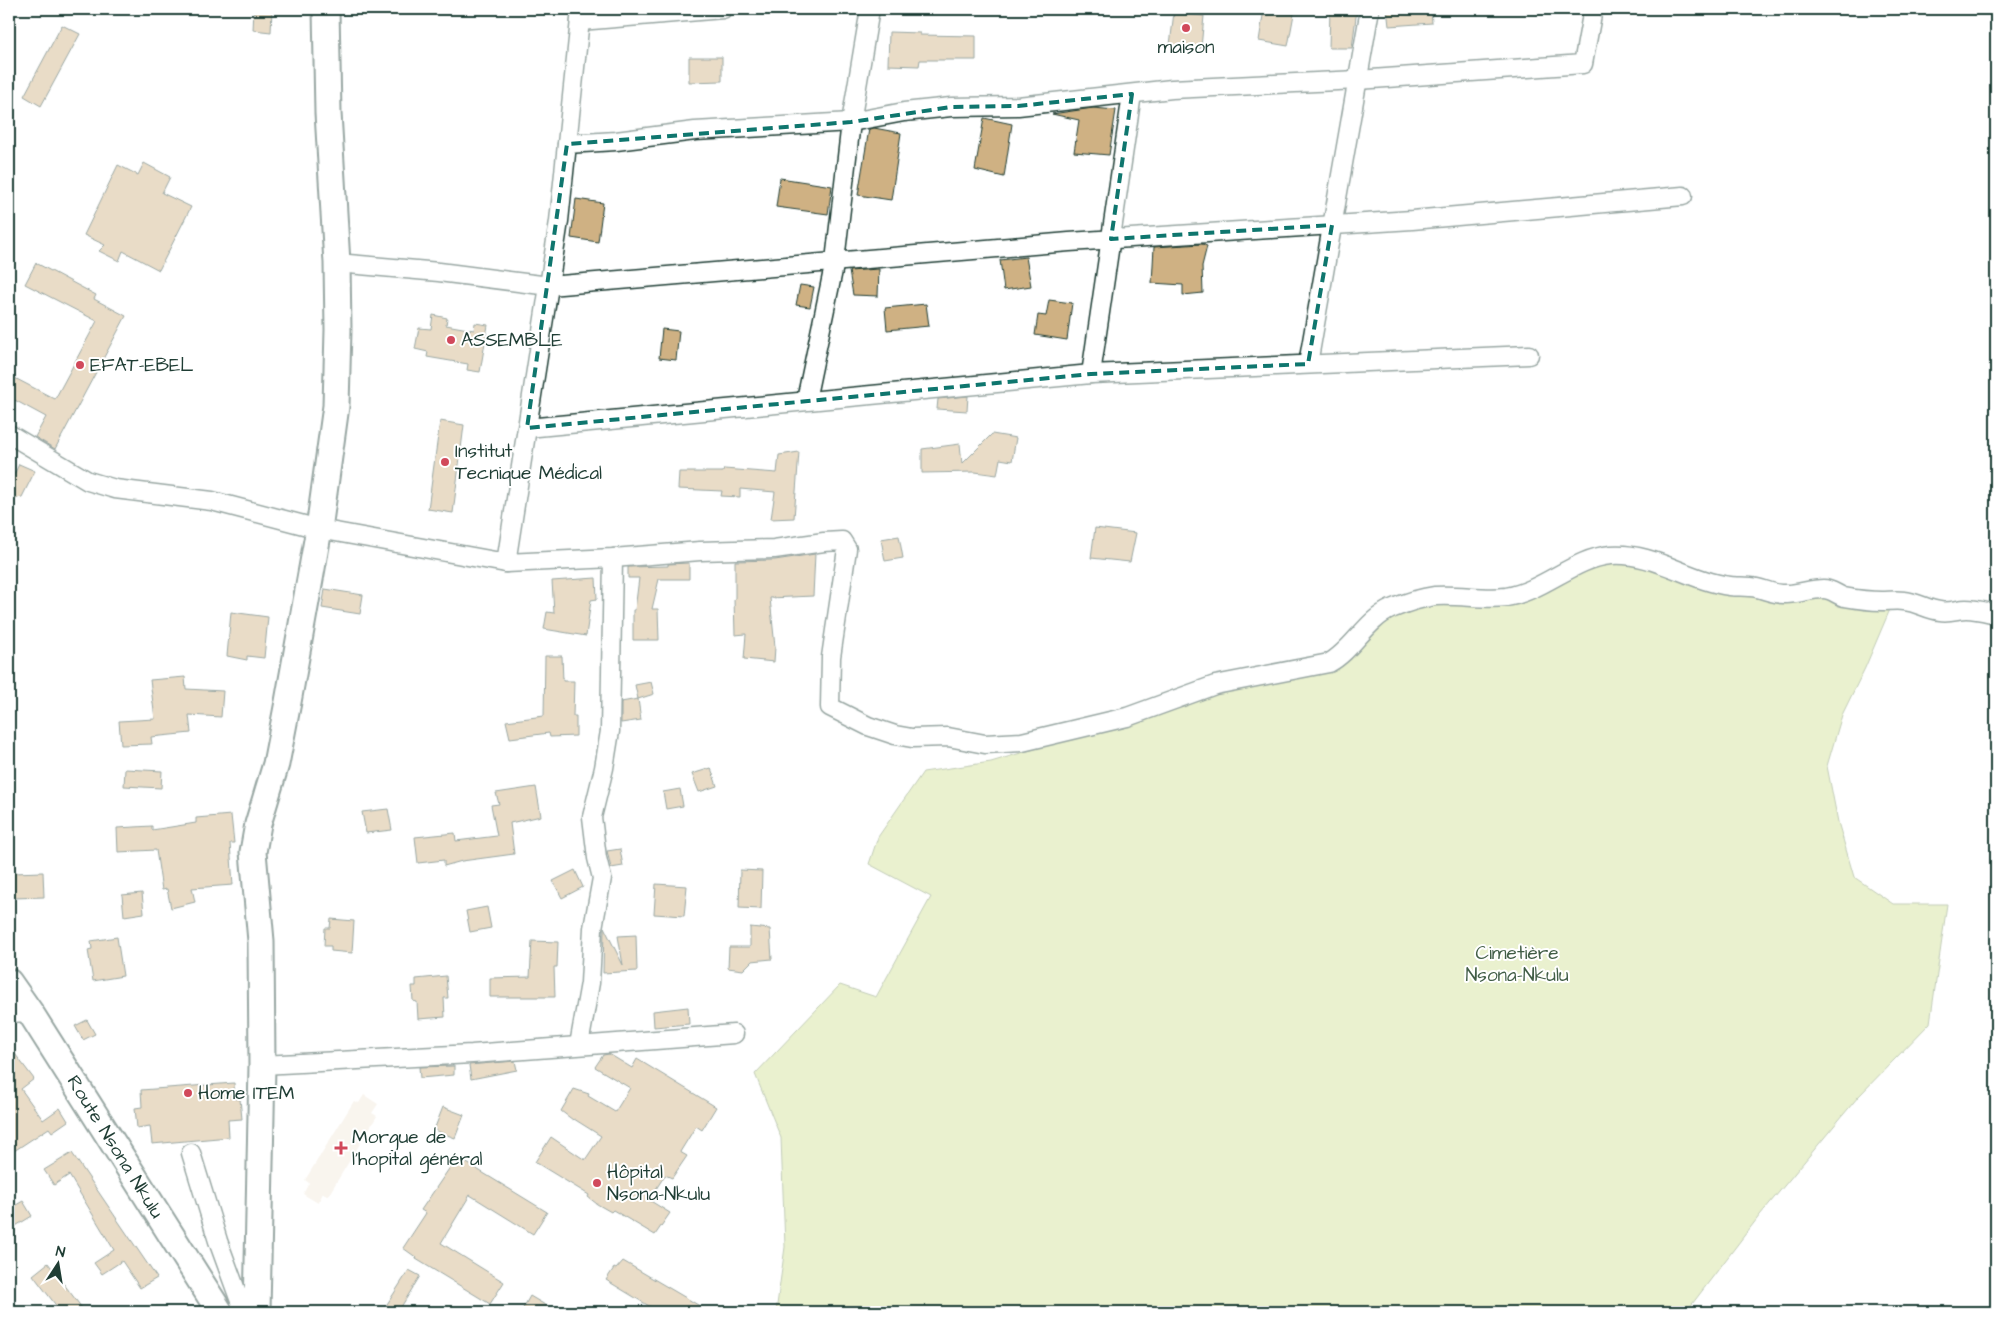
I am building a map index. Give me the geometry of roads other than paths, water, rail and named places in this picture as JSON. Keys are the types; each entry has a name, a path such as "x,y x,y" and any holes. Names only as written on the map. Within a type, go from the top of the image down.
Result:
{"street":[{"path":"257,1312 262,1065 261,941 253,852 258,824 276,764 319,529 336,406 337,262 328,113 326,9"},
{"path":"506,563 559,221 581,15 722,9"},
{"path":"806,400 835,261 851,122 870,9"},
{"path":"1308,364 1370,9"},
{"path":"567,144 616,141 695,131 851,122 914,111 951,107 1018,106 1172,89 1358,80 1583,64 1593,9"},
{"path":"1091,374 1132,94"},
{"path":"337,262 548,286 1111,239 1412,220 1683,196"},
{"path":"527,428 1091,374 1529,355"},
{"path":"9,434 88,481 115,489 212,501 319,529 506,563 613,558 700,551 774,549 824,542 842,542 847,549 831,657 830,707 868,726 895,735 912,738 948,737 985,744 1022,742 1127,717 1215,685 1329,663 1338,658 1355,638 1378,617 1414,601 1434,596 1499,598 1517,595 1534,589 1586,563 1610,556 1629,555 1669,565 1707,581 1730,586 1756,588 1781,594 1824,589 1833,590 1846,597 1878,601 1903,600 1939,611 1968,609 1996,614"},
{"path":"578,1045 590,983 593,928 602,878 597,858 592,817 604,768 610,730 613,558"},
{"name":"Route Nsona Nkulu","path":"9,982 19,1012 220,1312"},
{"path":"262,1065 472,1054 734,1034"},
{"path":"191,1153 218,1242 244,1312"}],"place":[{"name":"maison","path":"1186,28"},
{"name":"ASSEMBLE","path":"451,340"},
{"name":"EFAT-EBEL","path":"80,365"},
{"name":"Institut Tecnique Médical","path":"445,462"},
{"name":"Home ITEM","path":"188,1093"},
{"name":"Morgue de l'hopital général","path":"341,1148"},
{"name":"Hôpital Nsona-Nkulu","path":"597,1183"}],"park label":[{"name":"Cimetière Nsona-Nkulu","path":"1517,964"}]}
